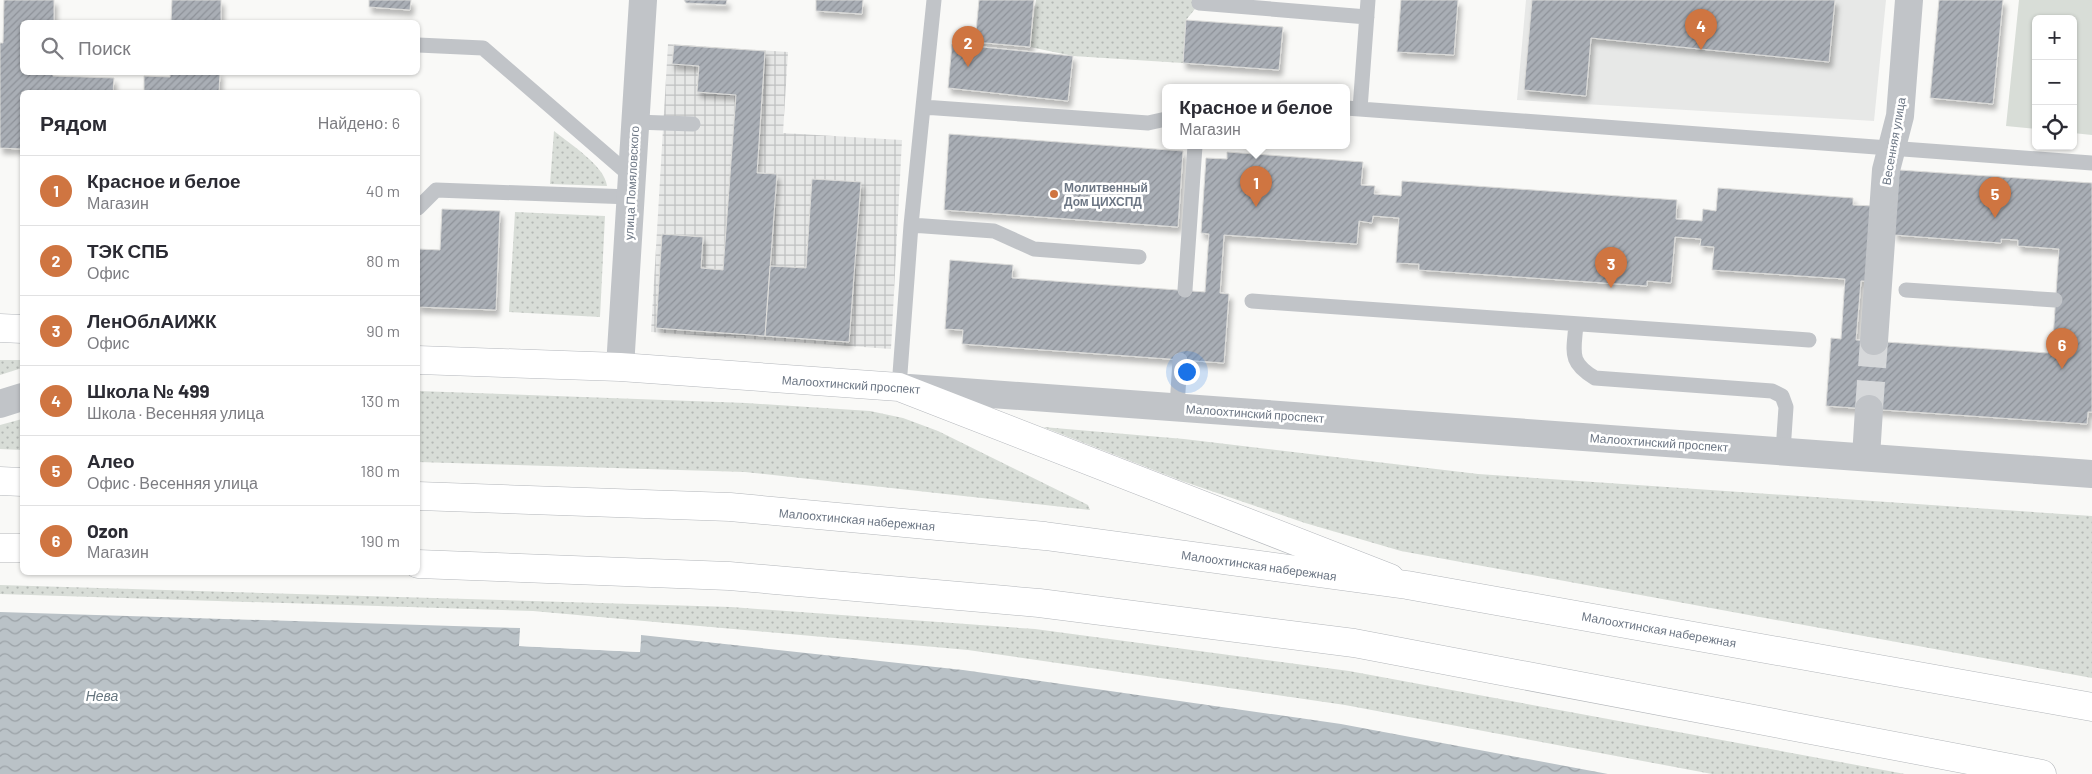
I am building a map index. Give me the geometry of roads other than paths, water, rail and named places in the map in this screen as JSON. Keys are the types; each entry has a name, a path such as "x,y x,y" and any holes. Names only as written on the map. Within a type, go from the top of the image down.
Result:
{"main road":[{"path":"0,328 20,329"},
{"name":"Малоохтинский проспект","path":"420,360 620,367 899,387"},
{"path":"899,387 1407,584"},
{"path":"0,481 20,482"},
{"name":"Малоохтинская набережная","path":"420,496 730,507 1045,536 1407,584 2092,707"},
{"path":"0,548 20,548"},
{"path":"420,564 749,578 1039,603 1354,642 2042,774"}],"street":[{"name":"улица Помяловского","path":"620,367 643,0"},
{"name":"Весенняя улица","path":"1874,341 1886,170 1900,116 1909,0"},
{"name":"Малоохтинский проспект","path":"899,387 2092,474"},
{"path":"0,404 20,398"},
{"path":"1866,457 1869,409"}],"lane":[{"path":"899,387 911,225 934,0"},
{"path":"1368,0 1353,109 2092,163"},
{"path":"1199,4 1367,17"},
{"path":"420,45 483,48 631,187"},
{"path":"922,107 1148,123 1162,120"},
{"path":"635,122 693,124"},
{"path":"1185,290 1195,149"},
{"path":"420,206 436,190 631,187"},
{"path":"911,225 994,231 1034,249 1139,257"},
{"path":"1906,290 2056,300"},
{"path":"1252,301 1809,340"},
{"path":"1576,324 1574,356 1580,369 1595,378 1772,391 1782,396 1786,407 1783,451"},
{"path":"1177,407 1180,360"}],"water":[{"name":"Нева","path":"0,612 520,628 520,646 640,652 641,635 963,670 1341,724 1608,774 0,774"}],"tunnel":[{"path":"1869,409 1874,341"}],"place":[{"name":"Школа № 499","path":"1701,50"},
{"name":"ТЭК СПБ","path":"968,67"},
{"name":"Молитвенный Дом ЦИХСПД","path":"1054,194"},
{"name":"Красное и белое","path":"1256,207"},
{"name":"Алео","path":"1995,218"},
{"name":"ЛенОблАИЖК","path":"1611,288"},
{"name":"Ozon","path":"2062,369"}]}
